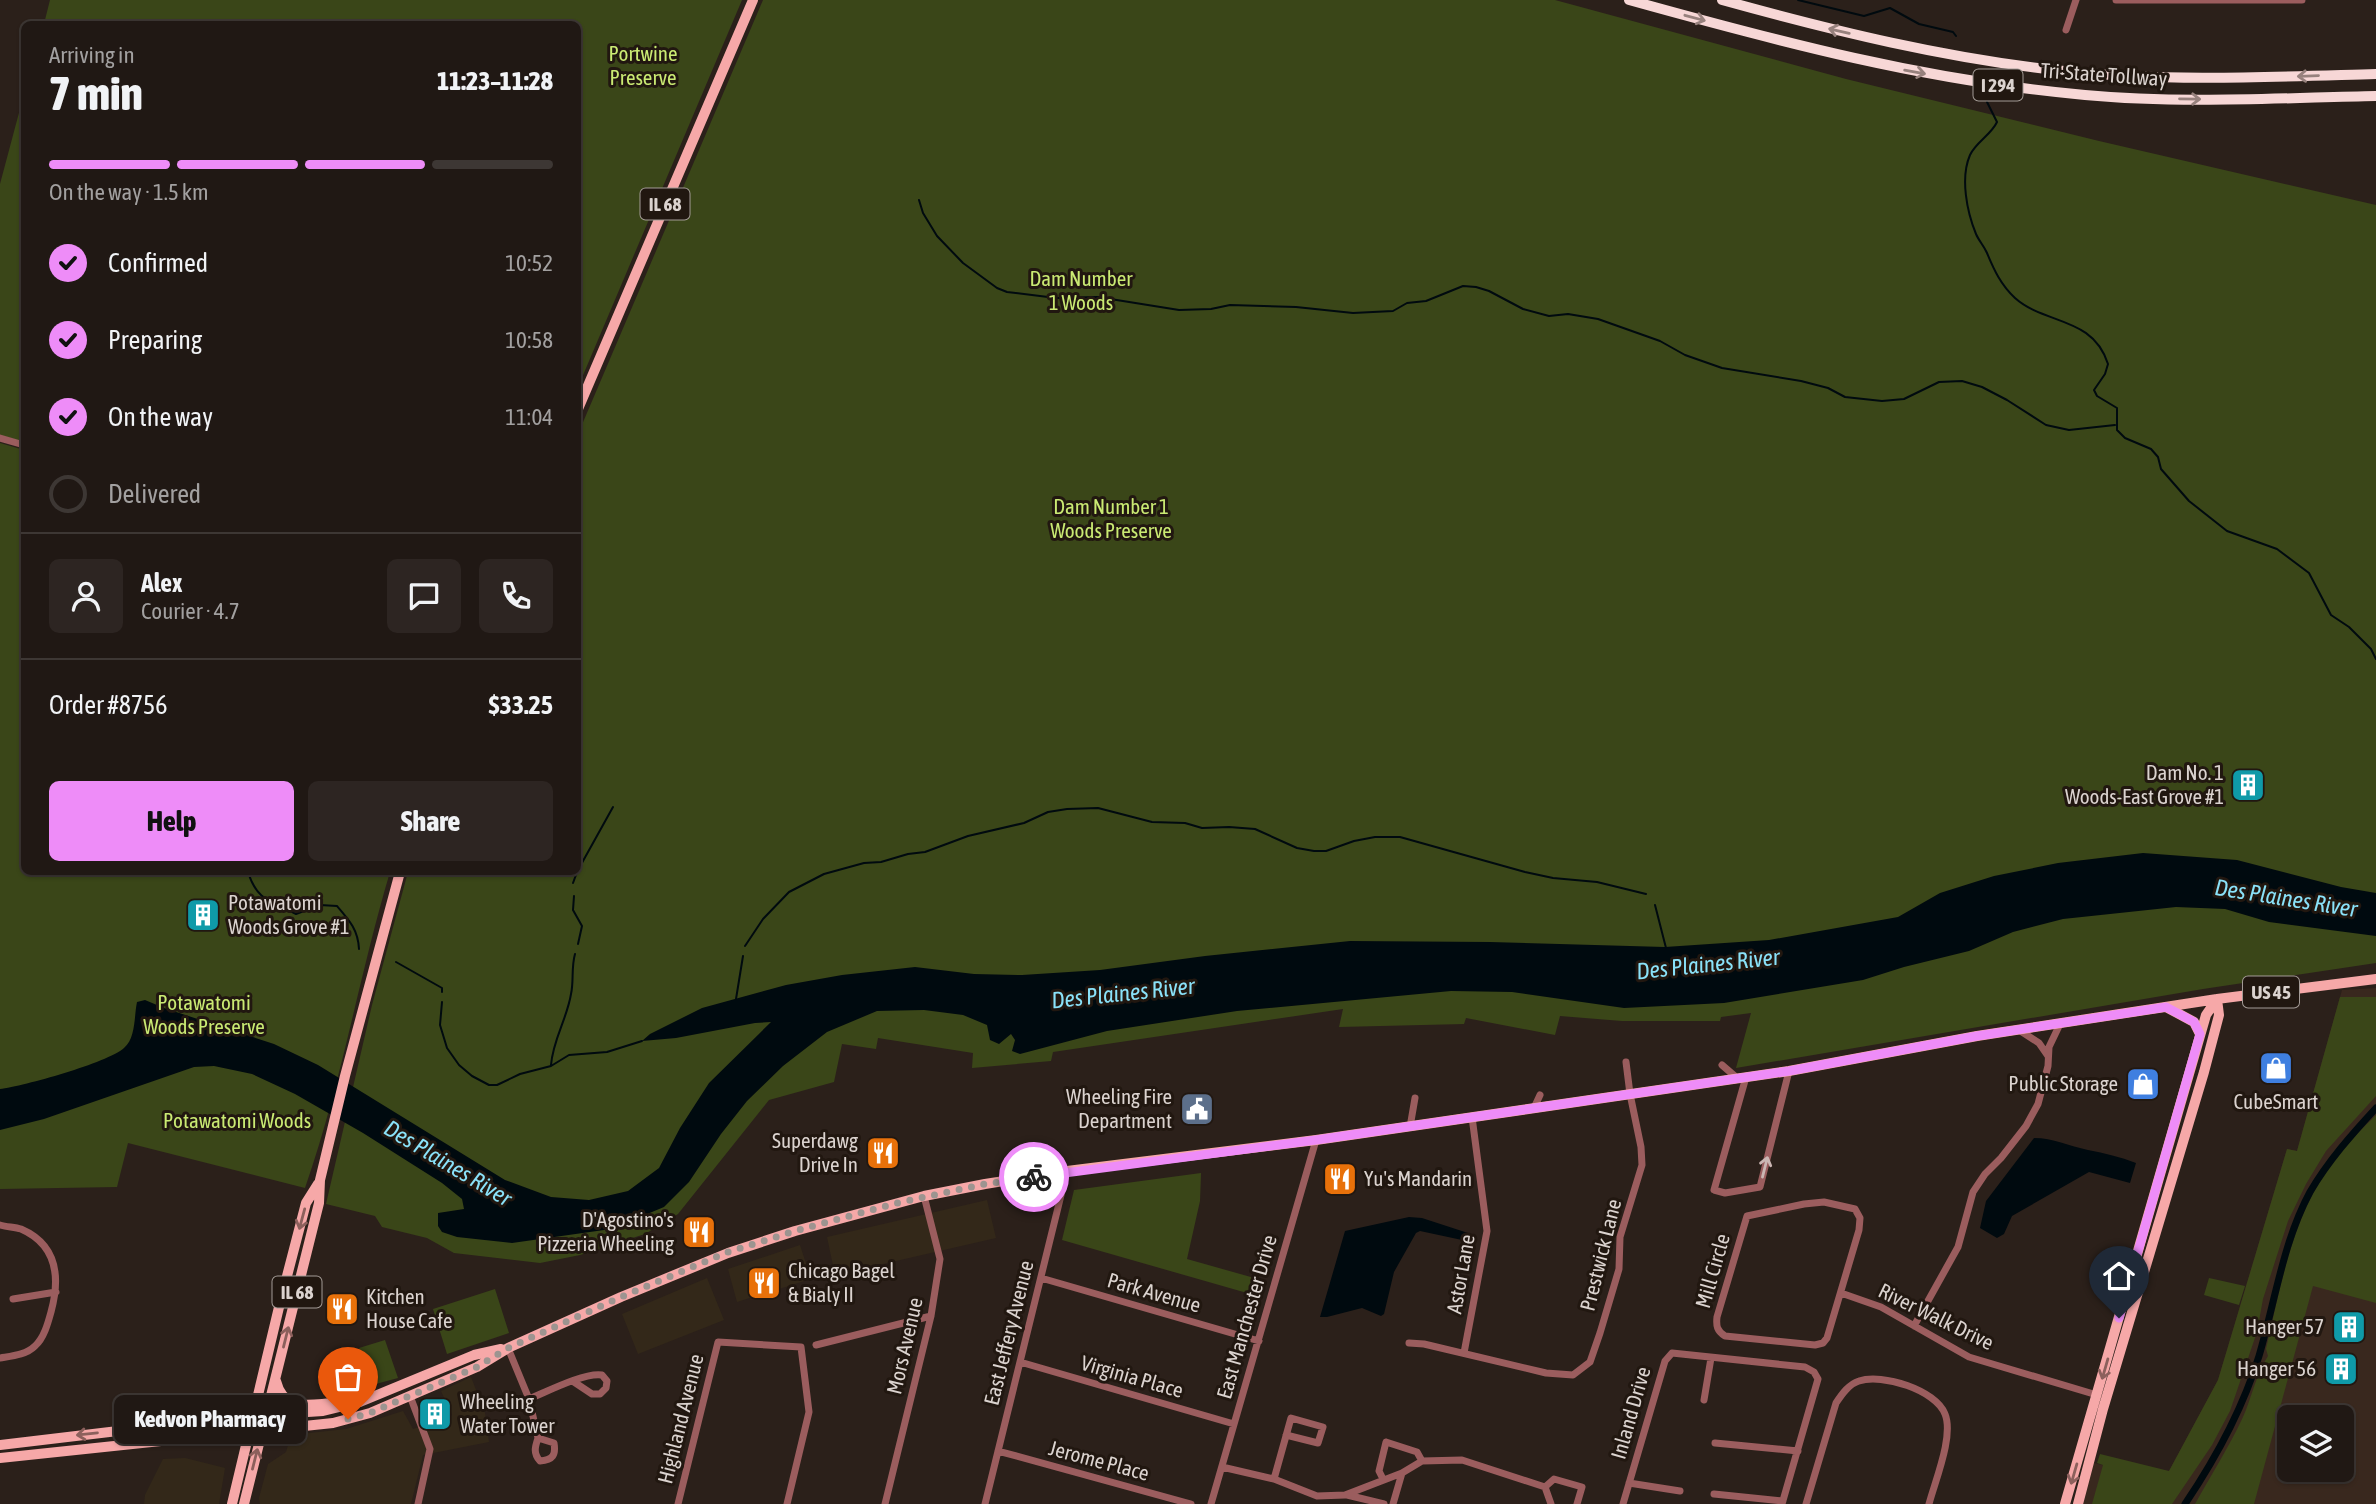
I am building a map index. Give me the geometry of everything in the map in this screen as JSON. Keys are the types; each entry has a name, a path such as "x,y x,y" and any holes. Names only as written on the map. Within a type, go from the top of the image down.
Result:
{"highway":[{"name":"Tri-State Tollway","path":"1629,0 1845,58 2016,88 2087,95 2191,99 2376,96"},
{"name":"Tri-State Tollway","path":"1722,0 1861,36 2064,71 2199,78 2376,74"}],"main road":[{"name":"IL 68","path":"581,401 753,0"},
{"name":"IL 68","path":"244,1504 319,1203 320,1180 332,1126 399,875"},
{"name":"US 45","path":"0,1458 334,1423 370,1413 477,1367 508,1348 621,1297 728,1252 924,1196 1067,1171 1316,1140 1789,1071 2019,1030 2217,999 2376,979"},
{"path":"2065,1504 2200,1034 2206,1015 2217,999"},
{"path":"2078,1504 2103,1409 2219,1016 2217,999"},
{"path":"2166,1007 2194,1022 2200,1034"},
{"name":"IL 68","path":"232,1504 306,1203 320,1180"},
{"name":"US 45","path":"0,1445 266,1414 323,1410 360,1402 474,1355 508,1348"},
{"path":"276,1378 282,1396 293,1404 360,1402"}],"street":[{"path":"2066,30 2076,0"},
{"path":"2116,0 2302,0"},
{"path":"0,439 21,444"},
{"path":"1914,1326 1958,1247 1973,1192 2025,1126 2038,1104 2048,1066 2049,1047 2060,1024"},
{"path":"2019,1030 2039,1043 2048,1056"},
{"name":"Prestwick Lane","path":"1409,1343 1424,1344 1546,1373 1573,1375 1590,1362 1619,1269 1620,1237 1642,1166 1642,1147 1626,1062"},
{"path":"1722,1065 1742,1078 1714,1190 1725,1193 1760,1187 1789,1071"},
{"path":"1534,1108 1540,1095"},
{"path":"1410,1126 1415,1098"},
{"name":"Astor Lane","path":"1464,1353 1487,1231 1472,1117"},
{"name":"East Manchester Drive","path":"1211,1504 1316,1140"},
{"name":"East Jeffery Avenue","path":"985,1504 1067,1171"},
{"name":"Mors Avenue","path":"885,1504 931,1316 940,1259 924,1196"},
{"name":"Mill Circle","path":"1824,1202 1855,1209 1860,1225 1841,1293 1823,1343 1815,1345 1725,1336 1716,1327 1745,1222 1750,1215 1824,1202"},
{"path":"0,1225 21,1229 41,1243 56,1267 56,1292 47,1325 37,1345 24,1353 0,1358"},
{"name":"Park Avenue","path":"1041,1278 1259,1341"},
{"path":"13,1299 56,1292"},
{"name":"River Walk Drive","path":"1841,1293 1881,1307 1969,1357 2097,1395"},
{"path":"816,1345 931,1316"},
{"name":"Highland Avenue","path":"678,1504 718,1342 802,1347 809,1412 787,1504"},
{"path":"508,1348 529,1399 538,1438"},
{"name":"Inland Drive","path":"1623,1504 1667,1356 1672,1353 1805,1367 1814,1371 1818,1379 1782,1502 1714,1494"},
{"path":"1704,1400 1711,1358"},
{"name":"Virginia Place","path":"1020,1362 1234,1424"},
{"path":"529,1399 574,1382 596,1374 602,1375 607,1381 606,1388 600,1394 592,1394 574,1382"},
{"path":"1806,1504 1836,1403 1845,1390 1858,1381 1876,1378 1923,1392 1938,1402 1945,1414 1948,1427 1946,1441 1928,1504"},
{"path":"410,1396 430,1449 418,1504"},
{"path":"1274,1479 1286,1435 1291,1418 1323,1427 1318,1443 1286,1435"},
{"path":"1383,1479 1380,1471 1386,1442 1417,1452 1422,1461"},
{"path":"1715,1443 1798,1451"},
{"name":"Jerome Place","path":"998,1451 1191,1504"},
{"path":"1222,1466 1274,1479 1316,1500 1345,1494 1402,1473 1422,1461 1462,1460 1545,1488"},
{"path":"1393,1504 1402,1473"},
{"path":"1545,1488 1554,1479 1582,1487 1577,1504"},
{"name":"Inland Drive","path":"1629,1483 1680,1491"},
{"path":"1545,1488 1551,1504"},
{"path":"1345,1494 1384,1504"}],"shaded area":[{"path":"2376,988 2376,1504 2083,1504 2094,1463 2166,1481 2218,1380 2287,1149 2297,1151 2342,990"},
{"path":"987,1200 996,1238 835,1275 827,1237"},
{"path":"800,1245 811,1279 737,1302 728,1269"},
{"path":"707,1278 724,1320 638,1354 622,1314"},
{"path":"471,1377 485,1413 489,1442 423,1455 411,1504 260,1504 259,1498 268,1464 286,1452 291,1435 346,1429 403,1411 413,1429 452,1415 441,1391"},
{"path":"185,1458 225,1468 219,1504 144,1504 145,1495 163,1459"}],"green space":[{"name":"Portwine Preserve","path":"50,0 742,0 581,380 581,21 45,21"},
{"name":"Dam Number 1 Woods Preserve","path":"763,0 1555,0 1846,79 2376,205 2376,963 2203,989 1736,1068 1751,1013 1721,1017 1720,1021 1622,1021 1560,1016 1555,1035 1466,1018 1464,1024 1339,1027 1343,1009 1053,1052 1051,1061 972,1068 973,1053 878,1038 876,1049 842,1044 834,1082 769,1100 678,1214 645,1234 580,1255 540,1263 454,1253 427,1238 382,1227 375,1216 326,1204 372,1005 407,875 581,875 581,427"},
{"path":"21,105 21,441 0,435 0,184"},
{"name":"Potawatomi Woods Preserve","path":"0,443 21,449 21,875 389,875 340,1070 305,1188 128,1143 117,1187 0,1189"},
{"path":"2340,997 2376,997 2376,1096 2326,1151 2288,1221 2263,1299 2257,1332 2230,1411 2212,1445 2172,1504 2092,1504 2103,1465 2097,1463 2100,1454 2169,1471 2218,1380 2287,1149 2297,1151"},
{"path":"2376,1115 2376,1303 2313,1286 2281,1405 2277,1405 2277,1419 2254,1504 2195,1504 2238,1428 2268,1356 2266,1349 2297,1228 2318,1184 2353,1138"},
{"path":"1201,1173 1200,1201 1187,1259 1265,1281 1261,1297 1062,1240 1074,1190"},
{"path":"2209,1278 2245,1286 2239,1305 2204,1295"},
{"path":"495,1289 509,1333 447,1354 433,1309"},
{"path":"385,1340 398,1378 372,1385 359,1348"}],"water":[{"name":"Des Plaines River","path":"2143,853 2237,860 2341,887 2376,893 2376,936 2269,922 2225,909 2176,907 2063,919 2013,932 1969,951 1863,980 1724,1003 1624,1008 1512,992 1451,991 1237,1011 1107,1031 1020,1054 1012,1051 1015,1040 1011,1034 999,1044 990,1040 987,1025 963,1015 924,1010 877,1011 827,1032 783,1066 747,1101 689,1182 664,1207 611,1229 512,1243 457,1237 442,1232 438,1226 438,1213 464,1209 462,1199 442,1183 363,1133 295,1094 252,1074 214,1066 194,1067 44,1119 0,1130 0,1089 65,1073 115,1054 131,1039 137,1002 145,1000 274,1044 318,1065 505,1180 551,1197 589,1200 628,1191 659,1168 680,1128 709,1083 771,1022 642,1041 650,1034 702,1008 786,985 842,975 915,967 974,974 1022,975 1100,970 1350,941 1665,947 1769,940 1898,917 1940,893 1994,876 2058,863"},
{"path":"2034,1138 2136,1163 2130,1183 2089,1172 2012,1216 2004,1234 1997,1238 1980,1228 1986,1201"},
{"path":"1409,1217 1422,1218 1468,1233 1470,1236 1468,1240 1462,1240 1420,1231 1416,1233 1394,1272 1384,1314 1381,1316 1362,1308 1320,1317 1345,1231"}],"waterway":[{"path":"1798,0 1864,16 1890,8 1919,24 1953,32 1956,36"},
{"path":"1987,102 1997,122 1970,155 1965,184 1976,234 2002,283 2027,307 2080,329 2091,337 2101,348 2108,364 2094,390 2097,396 2117,408 2117,430 2125,438 2151,449 2158,457 2161,469 2189,501 2227,531 2277,549 2309,573 2331,615 2349,627 2371,649 2376,659"},
{"path":"919,200 923,213 937,236 963,263 997,288 1007,292 1056,298 1098,297 1179,310 1211,309 1230,305 1296,307 1353,313 1393,311 1407,303 1426,301 1463,286 1476,287 1523,309 1549,316 1568,314 1598,319 1660,341 1685,355 1722,368 1801,381 1828,388 1845,397 1882,401 1904,399 1939,382 1962,381 1982,387 2007,400 2046,425 2069,430 2115,425"},
{"path":"581,865 613,807"},
{"path":"745,946 763,919 789,892 824,874 864,863 925,852 968,836 1024,823 1048,812 1067,809 1098,808 1152,822 1185,823 1202,828 1255,829 1297,848 1314,851 1326,851 1375,837 1400,837 1525,872 1597,882 1646,894"},
{"path":"249,875 261,895 296,914 320,905 337,906 352,926 359,949"},
{"path":"573,883 576,875"},
{"path":"574,896 573,910 582,926 578,944"},
{"name":"Des Plaines River","path":"1655,905 1666,948"},
{"path":"551,1065 554,1046 569,1003 575,954"},
{"path":"736,999 743,956"},
{"path":"396,962 442,988 442,992"},
{"path":"442,1002 440,1025 447,1048 459,1065 489,1085 497,1085 520,1074 551,1066 569,1055 607,1052 642,1041"},
{"path":"2185,1504 2218,1451 2245,1395 2259,1356 2286,1252 2310,1192 2349,1138 2376,1108"}],"way so far":[{"path":"348,1419 370,1413 477,1367 508,1348 728,1252 924,1196 1034,1177"}],"place":[{"name":"Dam No. 1 Woods-East Grove #1","path":"2248,785"},
{"name":"Potawatomi Woods Grove #1","path":"203,915"},
{"name":"CubeSmart","path":"2276,1068"},
{"name":"Public Storage","path":"2143,1084"},
{"name":"Wheeling Fire Department","path":"1197,1109"},
{"name":"Superdawg Drive In","path":"883,1153"},
{"name":"Yu's Mandarin","path":"1340,1179"},
{"name":"D'Agostino's Pizzeria Wheeling","path":"699,1232"},
{"name":"Chicago Bagel & Bialy II","path":"764,1283"},
{"name":"Kitchen House Cafe","path":"342,1309"},
{"name":"Hanger 57","path":"2349,1327"},
{"name":"Hanger 56","path":"2341,1369"},
{"name":"Wheeling Water Tower","path":"435,1414"},
{"name":"Kedvon Pharmacy","path":"348,1419"}],"route":[{"path":"1034,1177 1316,1140 1789,1071 1977,1036 2166,1007 2194,1022 2200,1034 2119,1318"}],"park label":[{"name":"Dam Number 1 Woods","path":"1081,291"},
{"name":"Potawatomi Woods","path":"237,1121"}]}
